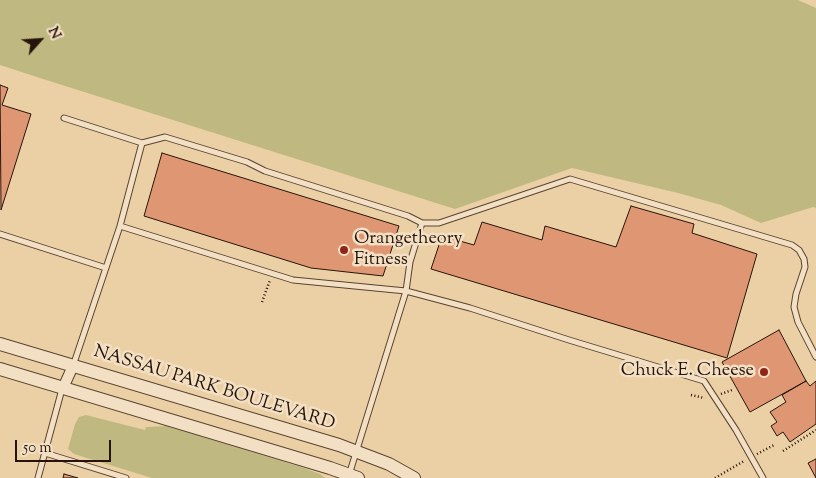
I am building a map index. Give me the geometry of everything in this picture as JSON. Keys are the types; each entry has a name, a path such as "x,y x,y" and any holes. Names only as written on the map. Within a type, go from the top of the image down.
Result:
{"street":[{"name":"NASSAU PARK BOULEVARD","path":"0,344 356,451 389,464 414,478"},
{"path":"62,388 73,366"},
{"path":"0,369 352,477"}],"lane":[{"path":"64,118 142,143 165,137 247,162 265,171 408,216 422,224 439,223 570,179 792,245 799,250 804,259 805,267 796,294 794,307 798,322 816,357"},
{"path":"73,366 120,226 142,143"},
{"path":"352,477 356,451 406,291 410,262 422,224"},
{"path":"120,226 293,280 406,291 478,311 704,381 736,430 763,478"},
{"path":"0,234 106,268"},
{"path":"38,478 62,388"},
{"path":"45,454 126,478"}],"path":[{"path":"783,451 816,430"}],"shaded area":[{"path":"0,0 798,0 816,8 816,208 813,207 761,223 721,205 572,168 455,209 0,65"},
{"path":"86,415 145,430 146,427 167,426 304,468 325,478 152,478 74,454 68,449 75,424 79,417"}],"building":[{"path":"0,85 8,88 2,105 31,114 1,210"},
{"path":"162,153 399,226 383,276 311,268 144,216"},
{"path":"631,206 694,224 692,233 757,254 727,358 431,269 442,236 474,245 482,222 542,240 545,226 616,247"},
{"name":"Chuck E. Cheese","path":"779,330 806,381 750,412 722,362"},
{"path":"806,381 810,386 816,381 816,424 790,442 783,432 777,436 771,426 777,422 770,412 786,402 782,395"},
{"path":"816,459 816,478 808,463"},
{"path":"64,474 78,478 63,478"}],"place":[{"name":"Orangetheory Fitness","path":"344,250"},
{"name":"Chuck E. Cheese","path":"764,372"}]}
